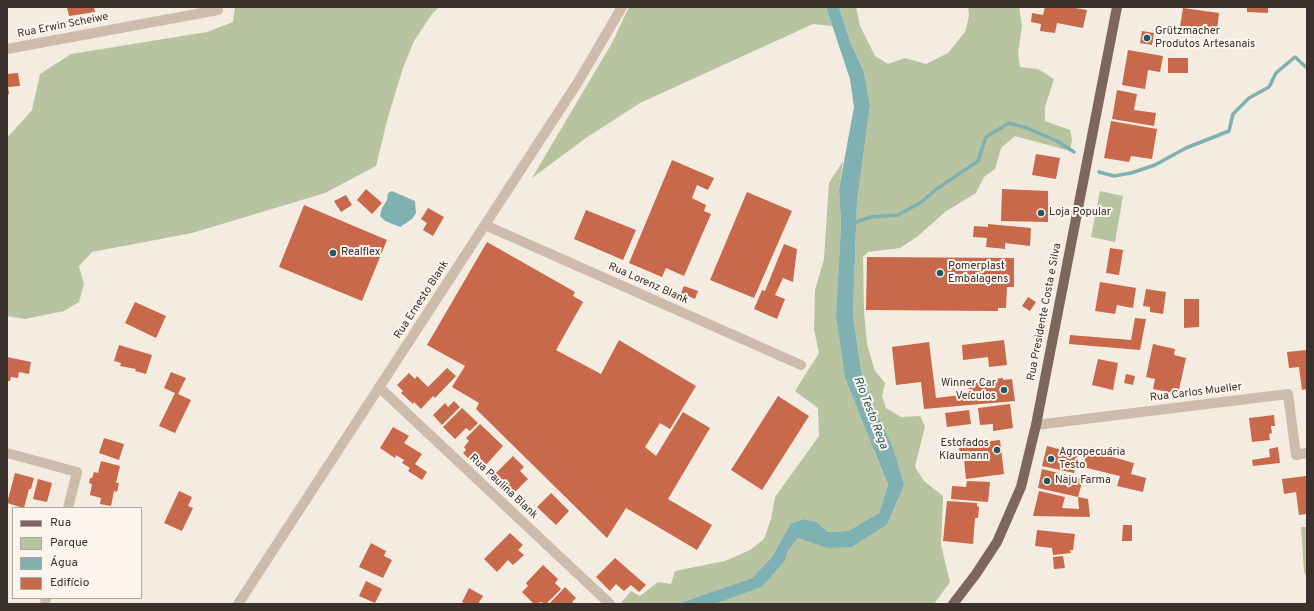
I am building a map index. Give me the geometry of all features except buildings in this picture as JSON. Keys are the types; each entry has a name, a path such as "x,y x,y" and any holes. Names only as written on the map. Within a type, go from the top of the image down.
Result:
{"main road":[{"name":"Rua Presidente Costa e Silva","path":"953,604 976,574 997,542 1021,487 1036,425 1117,7"}],"street":[{"name":"Rua Ernesto Blank","path":"238,604 578,82 622,7"},
{"name":"Rua Erwin Scheiwe","path":"7,49 218,10"},
{"name":"Rua Lorenz Blank","path":"485,225 801,365"},
{"name":"Rua Paulina Blank","path":"379,387 610,604"},
{"name":"Rua Carlos Mueller","path":"1036,425 1288,394 1296,455 1307,453"},
{"path":"7,453 77,472 68,507"}],"green space":[{"path":"235,7 439,7 432,14 414,41 403,68 388,117 376,166 325,193 192,233 92,252 79,266 84,284 79,302 64,311 25,319 7,316 7,138 32,110 40,74 71,54 207,32 233,22"},
{"path":"629,7 826,7 832,26 813,24 640,103 586,138 532,178 612,43"},
{"path":"839,7 856,7 860,26 875,56 888,64 905,58 926,64 948,53 965,32 969,16 968,7 1019,7 1022,26 1018,53 1020,67 1038,69 1054,79 1045,107 1045,121 1070,130 1072,140 1070,151 1015,136 1001,148 995,169 984,177 976,193 945,212 917,237 900,248 868,252 863,257 864,311 867,344 875,371 885,383 882,396 886,408 901,417 920,416 925,426 915,467 924,481 943,496 941,545 950,582 934,604 715,604 762,587 785,561 788,551 798,538 852,547 887,525 904,485 861,371 853,314 857,201 870,106 864,72 851,44"},
{"path":"843,161 839,189 841,224 836,315 875,453 888,485 879,513 848,531 828,532 817,522 804,519 791,523 772,557 752,578 677,604 620,604 631,591 640,596 658,582 671,584 675,571 725,561 750,550 764,539 771,519 775,497 819,436 818,408 795,391 819,353 814,329 815,290 824,259 829,183"},
{"path":"1100,191 1123,196 1115,242 1091,237"},
{"path":"1301,527 1307,527 1307,578 1304,572"}],"water":[{"name":"Rio Testo Rega","path":"826,7 839,7 851,44 864,72 870,106 857,201 853,314 861,371 873,406 893,448 904,485 887,525 852,547 828,548 798,538 788,551 785,561 762,587 715,604 677,604 752,578 772,557 791,523 804,519 817,522 828,532 848,531 879,513 888,485 845,377 836,315 841,224 839,189 854,107 850,79"},
{"path":"392,191 415,201 416,213 412,219 400,227 385,221 380,216 382,208 387,200 388,193"}],"waterway":[{"path":"1099,172 1114,176 1131,173 1155,165 1186,148 1229,131 1233,114 1249,98 1269,87 1276,73 1295,57 1307,68"},
{"path":"853,223 871,217 898,215 920,203 938,188 978,161 986,137 1009,123 1027,128 1057,141 1074,152"}],"place":[{"name":"Grützmacher Produtos Artesanais","path":"1147,38"},
{"name":"Loja Popular","path":"1041,213"},
{"name":"Realflex","path":"333,253"},
{"name":"Pomerplast Embalagens","path":"940,273"},
{"name":"Winner Car Veículos","path":"1004,390"},
{"name":"Estofados Klaumann","path":"997,450"},
{"name":"Agropecuária Testo","path":"1051,459"},
{"name":"Naju Farma","path":"1047,481"}]}
